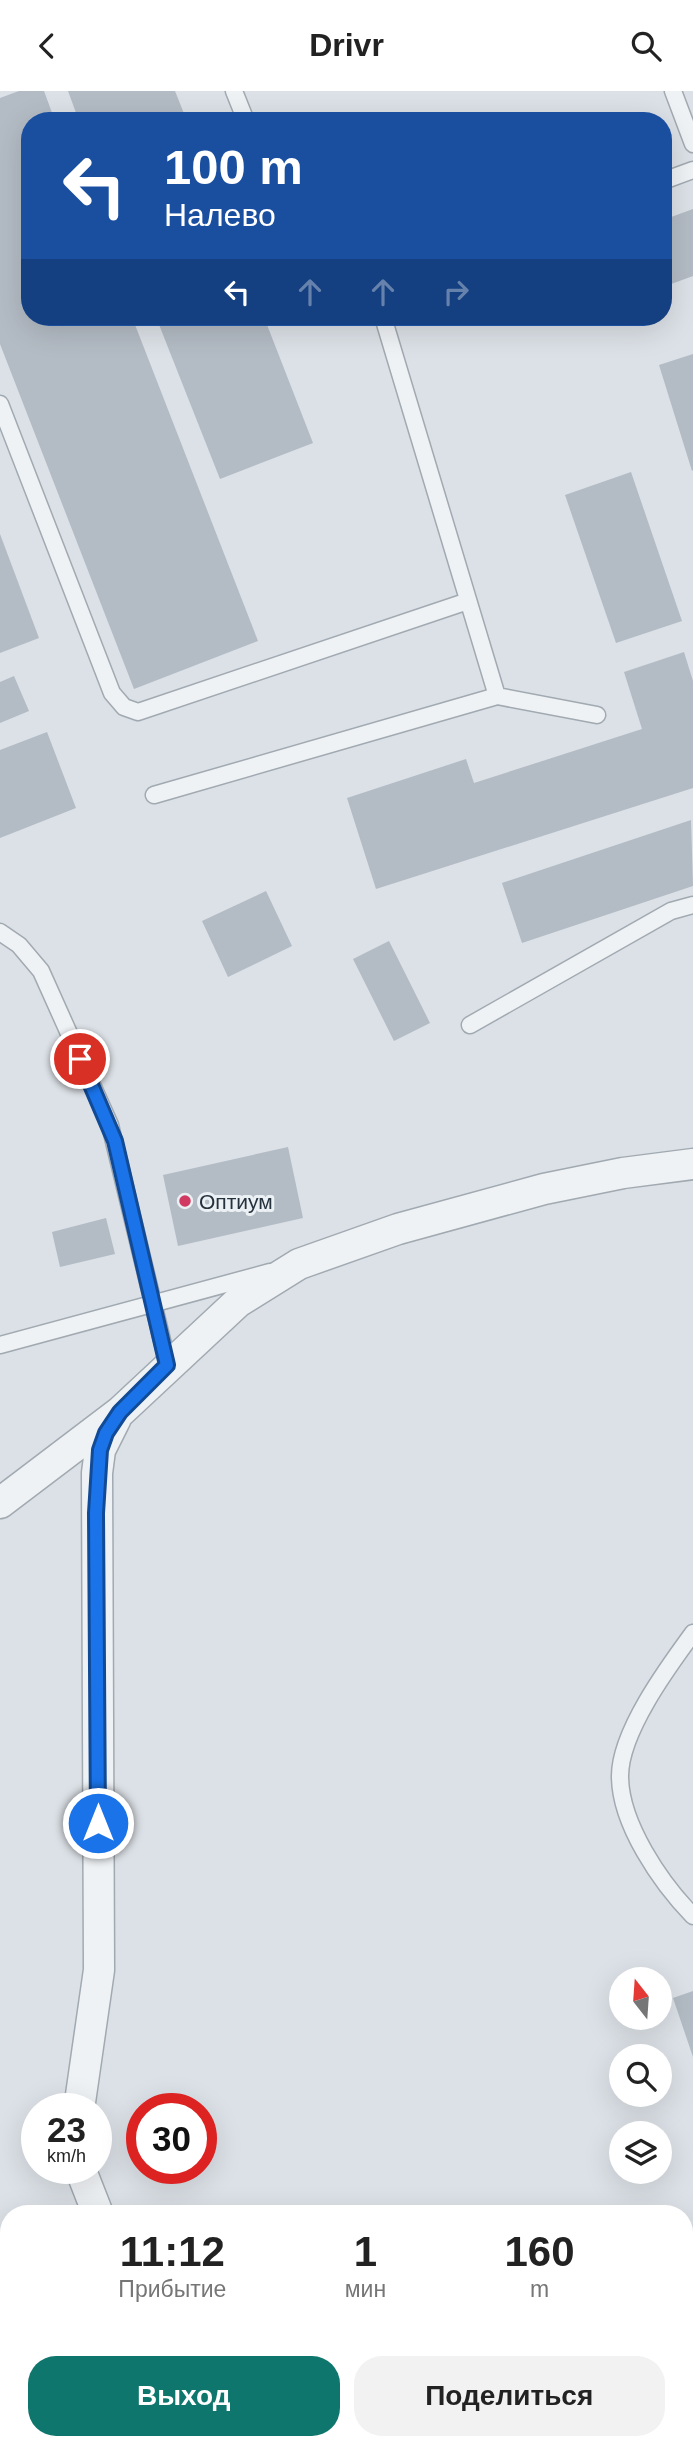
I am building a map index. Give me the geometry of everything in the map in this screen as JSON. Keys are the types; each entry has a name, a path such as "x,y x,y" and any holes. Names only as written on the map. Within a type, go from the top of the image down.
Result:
{"street":[{"path":"0,1503 120,1412 167,1365 238,1302 299,1263 398,1229 544,1189 623,1173 693,1164"},
{"path":"81,2093 99,1970 97,1473 106,1433 120,1412"},
{"path":"86,2184 94,2205"}],"lane":[{"path":"234,91 242,112"},
{"path":"673,91 693,144"},
{"path":"672,178 693,170"},
{"path":"386,326 497,696"},
{"path":"0,404 112,693 124,707 138,712 468,601"},
{"path":"154,795 497,696 597,715"},
{"path":"470,1025 671,911 693,905"},
{"path":"0,932 19,945 41,971 110,1125 167,1365"},
{"path":"0,1345 299,1263"},
{"path":"693,1633 674,1658 635,1725 624,1753 620,1776 625,1804 646,1856 666,1888 693,1916"}],"building":[{"path":"19,91 44,91 52,112 21,112 21,326 136,326 258,641 134,689 0,344 0,98"},
{"path":"68,91 175,91 183,112 76,112"},
{"path":"693,209 693,276 672,284 672,217"},
{"path":"160,326 268,326 313,443 220,479"},
{"path":"693,354 693,470 692,471 659,365"},
{"path":"631,472 682,621 616,643 565,495"},
{"path":"0,534 39,638 0,653"},
{"path":"684,652 693,681 693,788 376,889 347,798 466,759 474,783 642,729 624,672"},
{"path":"14,676 29,711 0,723 0,682"},
{"path":"47,732 76,808 0,838 0,750"},
{"path":"691,820 693,886 522,943 502,883"},
{"path":"266,891 292,946 228,977 202,921"},
{"path":"389,941 430,1023 394,1041 353,959"},
{"path":"288,1147 303,1218 178,1246 163,1175"},
{"path":"106,1218 115,1254 60,1267 52,1232"},
{"path":"693,1991 693,2057 673,1998"}],"place":[{"name":"Оптиум","path":"185,1201"}],"route":[{"path":"80,1059 115,1141 167,1365 120,1412 106,1433 100,1450 96,1513 98,1823"}]}
